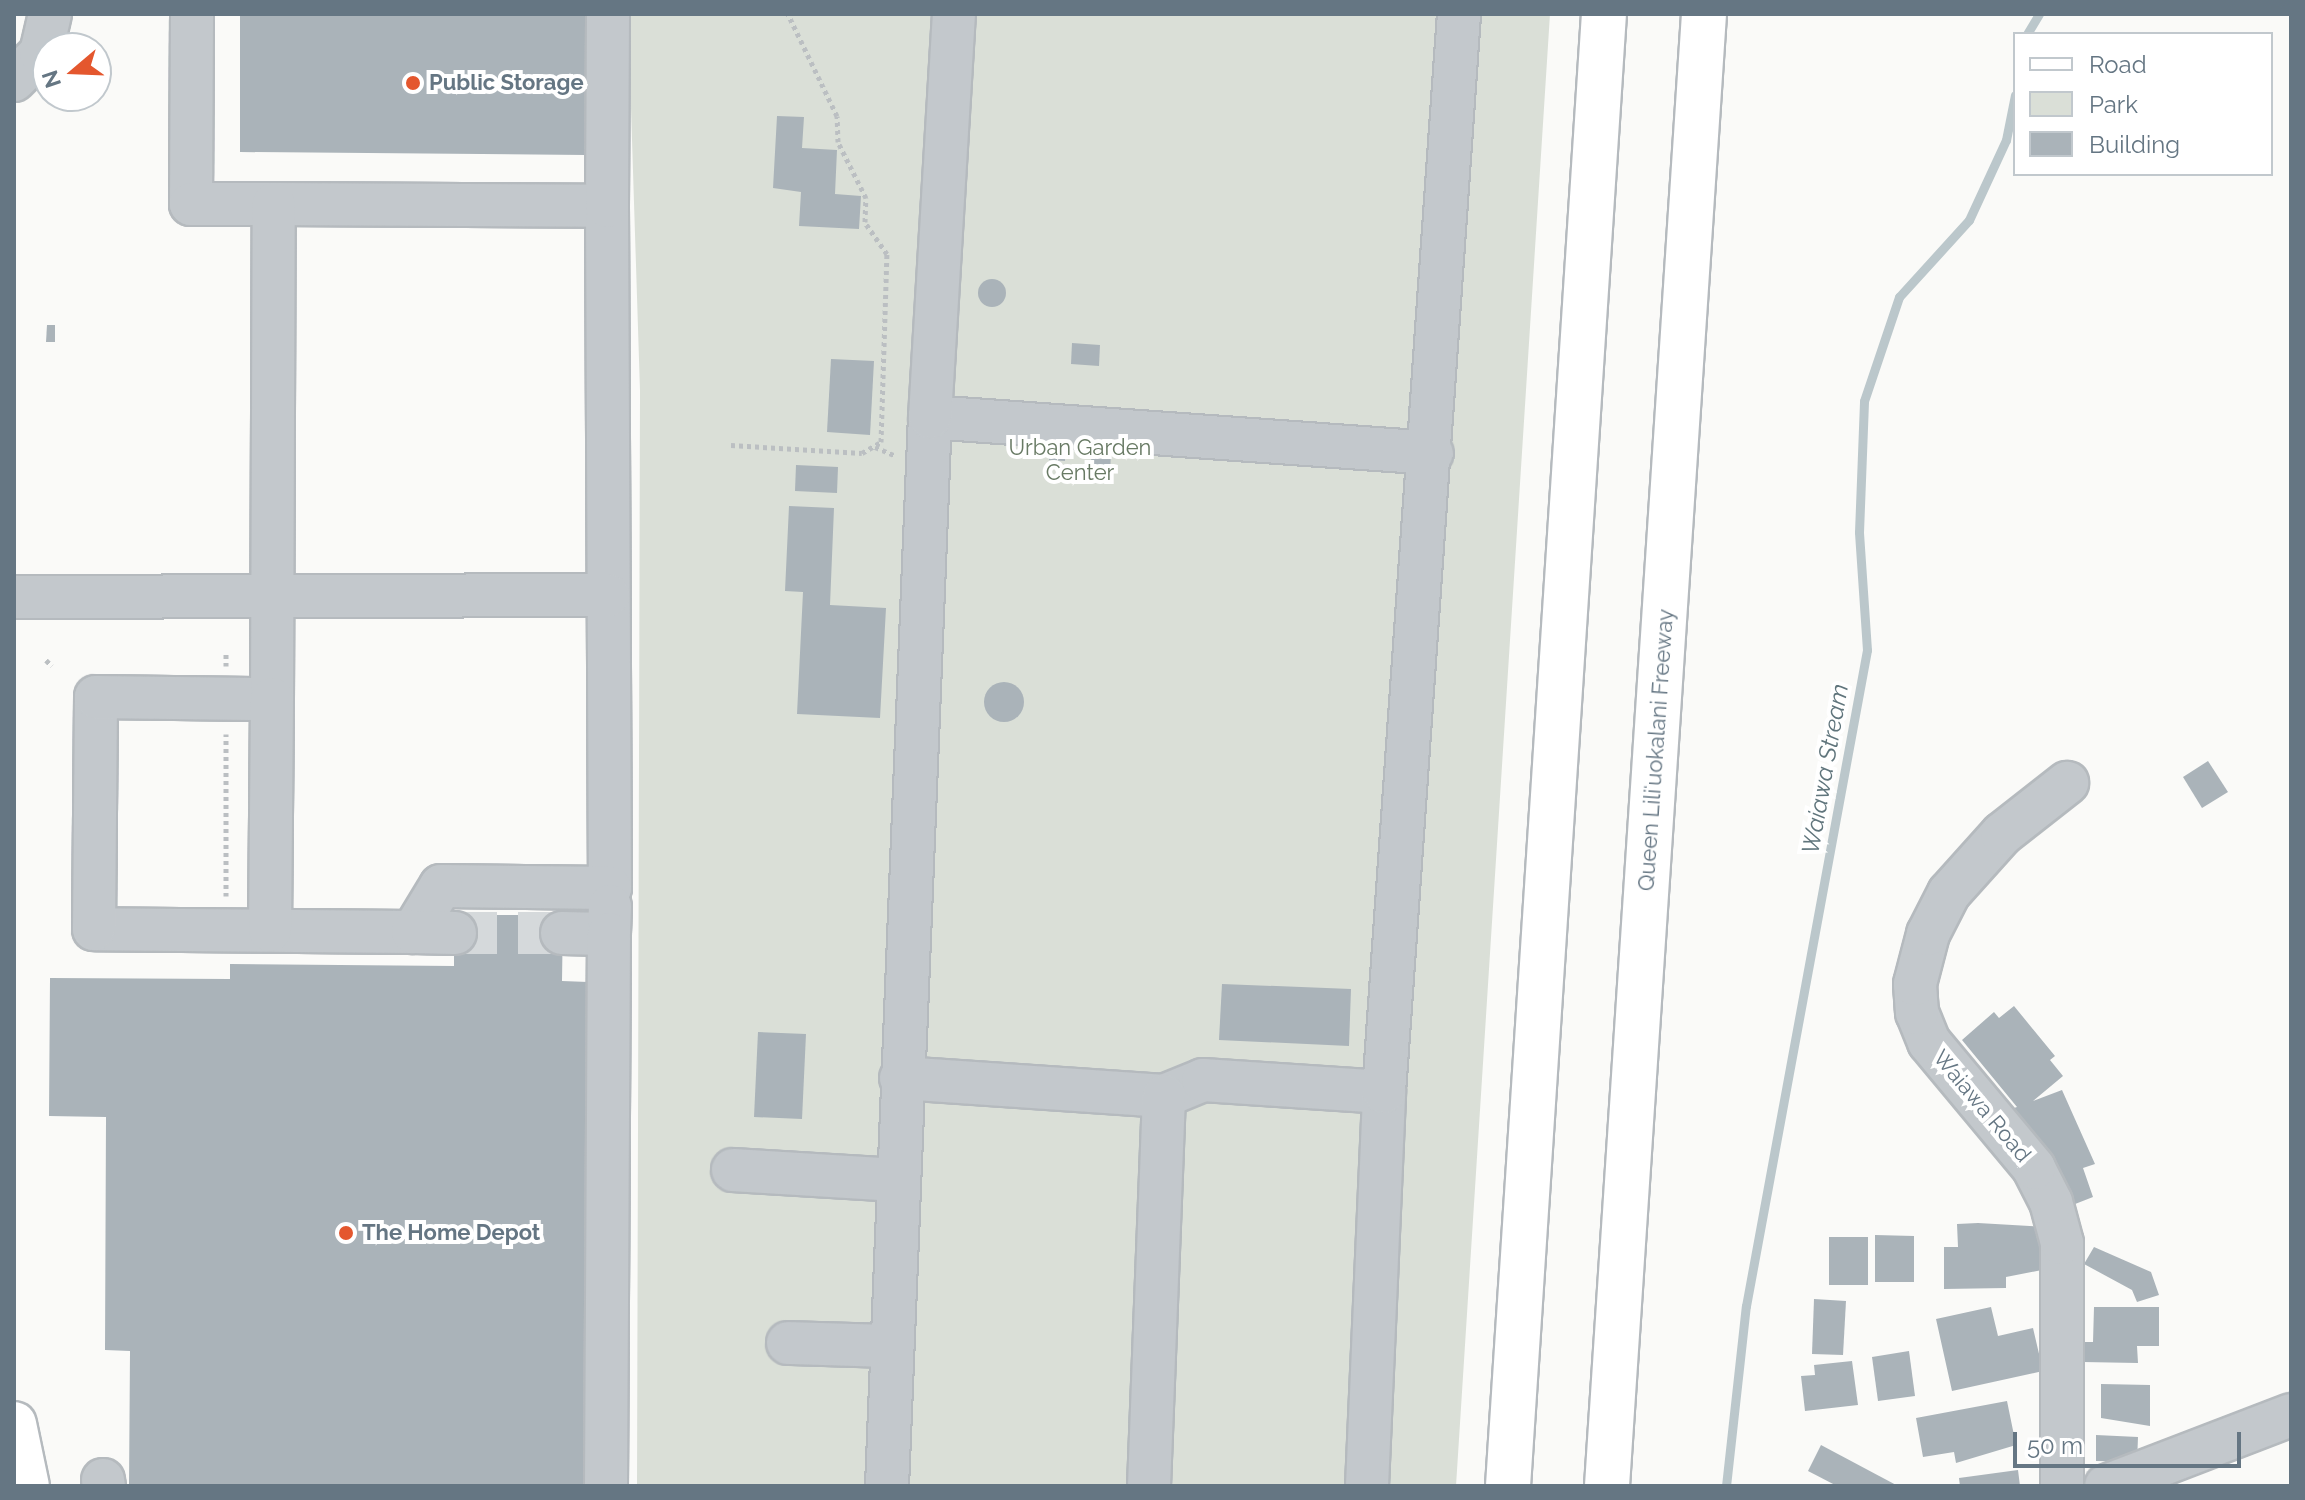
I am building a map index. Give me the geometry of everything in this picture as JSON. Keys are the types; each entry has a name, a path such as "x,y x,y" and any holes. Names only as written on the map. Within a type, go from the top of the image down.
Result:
{"main road":[{"path":"1508,1486 1604,14"},
{"name":"Queen Liliʻuokalani Freeway","path":"1607,1486 1704,14"},
{"path":"14,1424 27,1486"}],"street":[{"path":"14,80 41,53 50,14"},
{"path":"192,14 191,204 607,206"},
{"path":"887,1486 901,1078 930,417 954,14"},
{"path":"1367,1486 1384,1092 1432,453 1459,14"},
{"path":"606,1486 610,888 608,16"},
{"path":"270,930 274,204"},
{"path":"930,417 1432,453"},
{"path":"14,597 608,595"},
{"path":"272,699 96,697 94,929 455,933"},
{"name":"Waiawa Road","path":"2062,1486 2062,1243 2051,1202 2034,1168 1929,1042 1917,1013 1915,984 1928,934 1949,893 2002,834 2067,783"},
{"path":"413,932 441,886 610,888"},
{"path":"562,933 609,934"},
{"path":"901,1078 1164,1096 1203,1080 1384,1092"},
{"path":"1149,1486 1164,1096"},
{"path":"733,1170 897,1180"},
{"path":"788,1343 892,1346"},
{"path":"2106,1486 2291,1415"}],"path":[{"path":"731,445 862,453 881,442 887,254 865,222 866,198 838,142 837,116 788,14"},
{"path":"875,447 887,456"},
{"path":"46,660 52,666"},
{"path":"226,729 226,905"}],"green space":[{"name":"Urban Garden Center","path":"628,14 1550,14 1456,1486 637,1486 640,391"}],"building":[{"name":"Public Storage","path":"240,14 587,14 586,155 240,152"},
{"path":"777,116 804,117 802,148 837,150 835,194 861,196 859,229 799,226 801,192 773,188"},
{"path":"992,279 1002,283 1006,293 1002,303 992,307 982,303 978,293 982,283"},
{"path":"47,325 55,325 55,342 46,342"},
{"path":"1072,343 1100,345 1099,366 1071,364"},
{"path":"831,359 874,361 870,435 827,432"},
{"path":"1092,449 1111,450 1110,477 1090,476"},
{"path":"1049,450 1065,451 1065,461 1049,460"},
{"path":"796,465 838,467 837,493 795,491"},
{"path":"789,506 834,508 830,605 886,608 880,718 797,714 803,592 785,591"},
{"path":"1004,682 1018,688 1024,702 1018,716 1004,722 990,716 984,702 990,688"},
{"path":"2208,761 2228,792 2202,808 2183,777"},
{"name":"The Home Depot","path":"454,915 563,915 562,981 588,982 586,1486 129,1486 130,1351 105,1350 106,1117 49,1116 50,978 230,979 230,964 454,966"},
{"path":"1222,984 1351,989 1349,1046 1219,1040"},
{"path":"2014,1006 2055,1056 2050,1060 2063,1076 2033,1101 2062,1090 2095,1164 2083,1168 2093,1197 2070,1206 2051,1155 2043,1157 2035,1135 2022,1140 2011,1109 2017,1107 1962,1040 1994,1012 1999,1018"},
{"path":"758,1032 806,1034 802,1119 754,1117"},
{"path":"1957,1224 2047,1227 2047,1269 2006,1277 2006,1288 1944,1289 1944,1247 1958,1247"},
{"path":"1875,1235 1914,1236 1914,1282 1875,1282"},
{"path":"1829,1237 1868,1237 1868,1285 1829,1285"},
{"path":"2094,1247 2151,1272 2159,1295 2137,1302 2132,1290 2084,1264"},
{"path":"1814,1299 1846,1301 1843,1355 1812,1354"},
{"path":"1991,1307 1998,1336 2033,1328 2043,1371 1952,1391 1936,1319"},
{"path":"2094,1307 2159,1307 2159,1346 2137,1346 2138,1363 2083,1362 2084,1342 2093,1342"},
{"path":"1909,1351 1915,1396 1878,1401 1872,1357"},
{"path":"1852,1361 1858,1405 1805,1411 1801,1376 1815,1375 1814,1365"},
{"path":"2101,1384 2150,1385 2150,1426 2101,1418"},
{"path":"2007,1401 2016,1445 1956,1463 1954,1452 1923,1457 1916,1418"},
{"path":"2096,1435 2138,1437 2137,1462 2096,1461"},
{"path":"1821,1445 1898,1486 1837,1486 1808,1471"},
{"path":"2018,1470 2020,1486 1960,1486 1959,1478"}],"waterway":[{"name":"Waiawa Stream","path":"2028,32 2039,14"},
{"name":"Waiawa Stream","path":"1726,1486 1746,1306 1867,650 1859,532 1864,401 1899,297 1969,220 2006,140 2013,105"}],"tunnel":[{"path":"455,933 562,933"}],"place":[{"name":"Public Storage","path":"413,83"},
{"name":"The Home Depot","path":"346,1233"}]}
